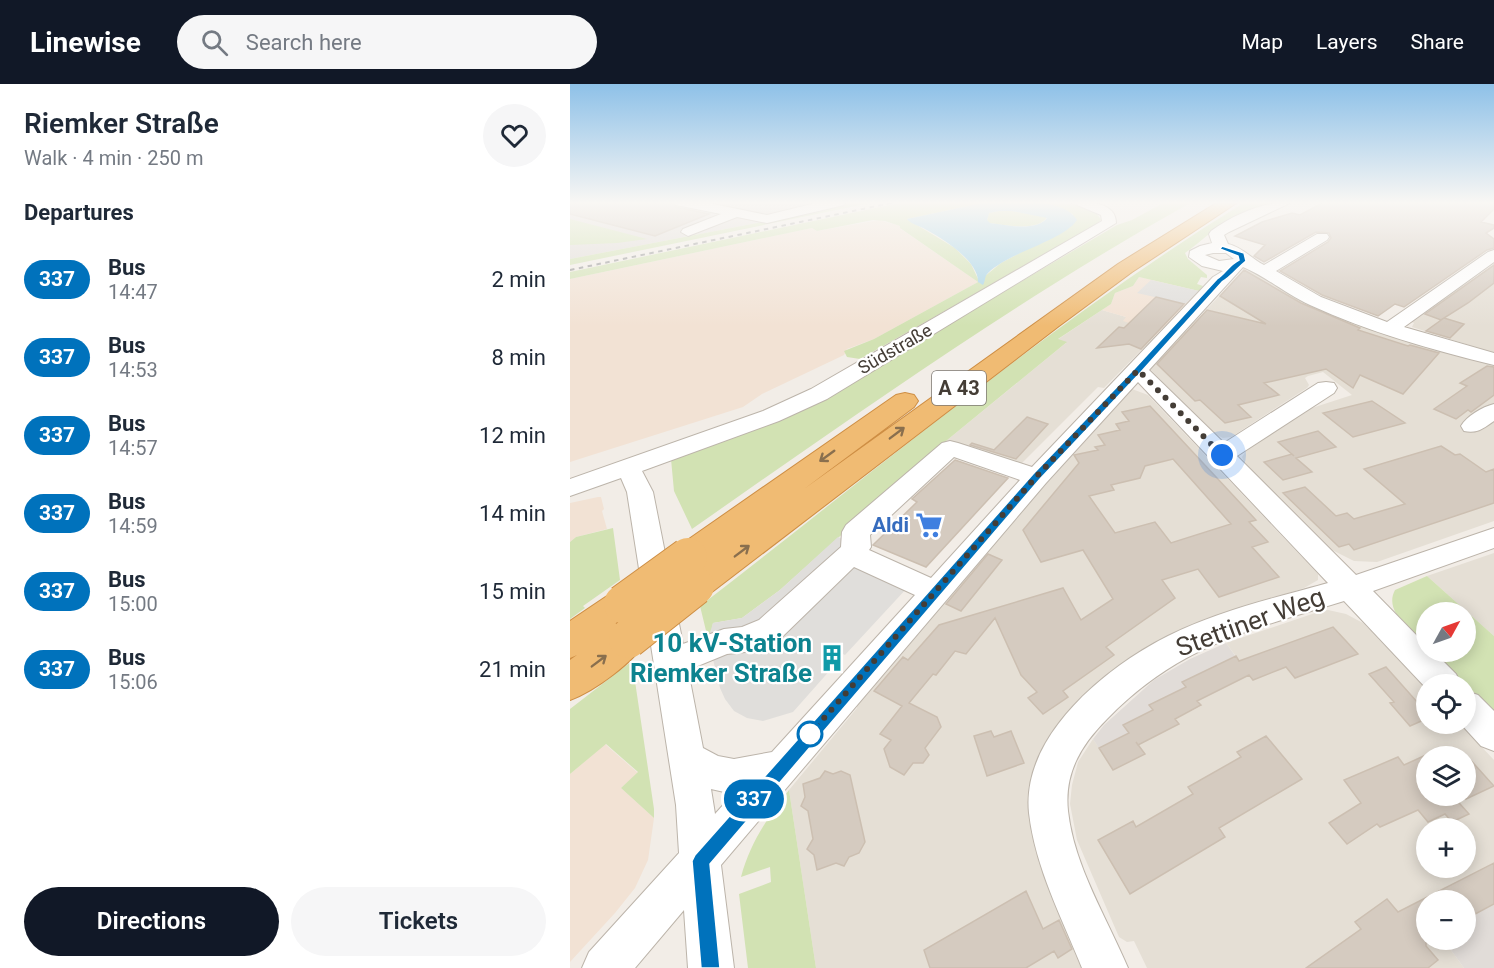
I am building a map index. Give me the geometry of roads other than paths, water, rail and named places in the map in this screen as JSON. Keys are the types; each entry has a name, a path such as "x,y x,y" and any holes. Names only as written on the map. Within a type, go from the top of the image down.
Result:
{"highway":[{"name":"A 43","path":"692,572 843,444 1028,316 1140,243"},
{"name":"A 43","path":"570,683 626,621 692,572 1125,268 1164,243"},
{"name":"A 43","path":"570,642 626,621"}],"street":[{"name":"Südstraße","path":"570,488 789,408 848,368 1073,243"},
{"path":"1220,243 1222,248"},
{"path":"1265,271 1312,243"},
{"path":"605,968 1036,477 1138,370 1226,268 1241,255 1222,248 1205,249 1196,254 1197,257 1226,268 1265,271 1315,301 1494,359"},
{"path":"1392,327 1494,255"},
{"path":"1138,370 1434,674"},
{"path":"1222,455 1326,388"},
{"path":"1472,426 1494,411"},
{"path":"671,663 724,642 745,639 770,628 857,547 856,532 950,448 1036,477"},
{"path":"627,466 640,492 688,759 711,968"},
{"name":"Stettiner Weg","path":"1105,968 1058,850 1049,821 1048,791 1054,765 1064,744 1076,727 1109,693 1156,657 1209,632 1494,538"},
{"path":"850,554 935,592"},
{"path":"1476,716 1494,735"},
{"path":"688,759 721,776 760,774 783,765"}],"water":[{"path":"948,243 1041,243 997,266 987,274 983,285 978,282 977,274 972,266 958,250"}],"railway":[{"path":"570,270 698,243"}],"place":[{"name":"Aldi","path":"929,525"},
{"name":"10 kV-Station Riemker Straße","path":"832,658"}]}
